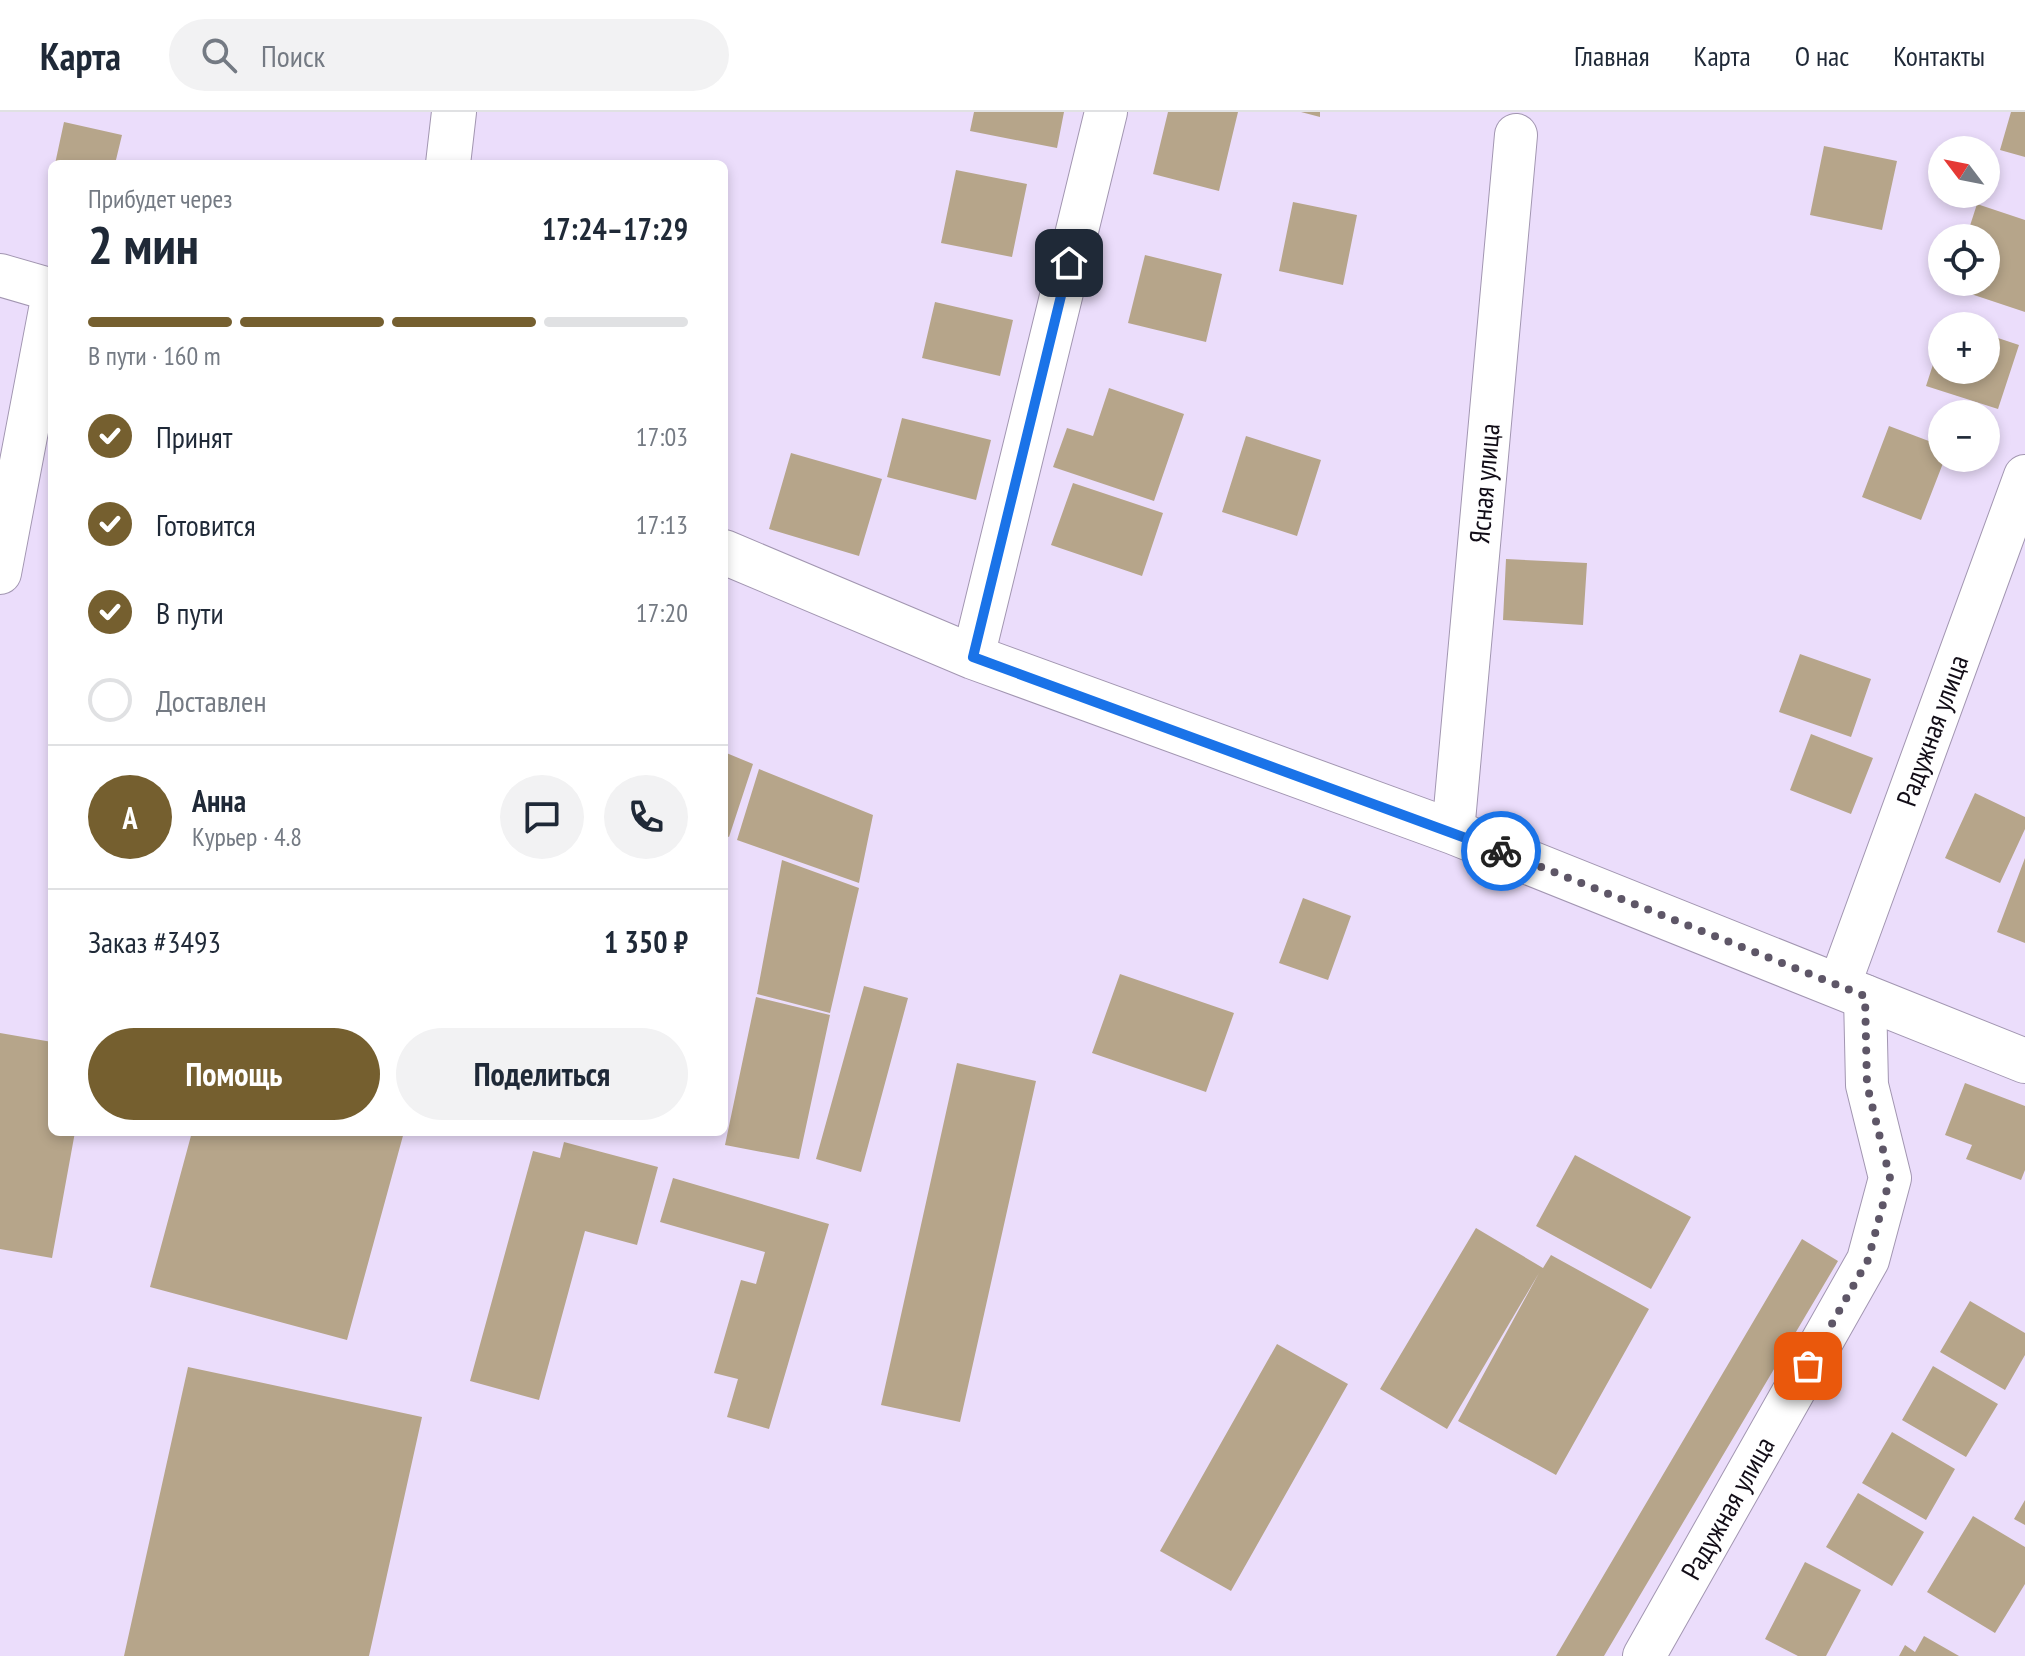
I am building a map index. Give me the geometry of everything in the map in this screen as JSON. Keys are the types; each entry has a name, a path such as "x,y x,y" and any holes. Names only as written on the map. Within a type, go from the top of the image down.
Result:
{"street":[{"path":"448,160 454,112"},
{"path":"973,657 1106,112"},
{"name":"Ясная улица","path":"1453,832 1516,135"},
{"path":"0,275 48,289"},
{"path":"0,573 48,320"},
{"name":"Радужная улица","path":"1644,1656 1868,1260 1890,1178 1867,1085 1852,991 2025,476"},
{"path":"728,554 973,657 1453,832 2025,1061"}],"building":[{"path":"974,112 1064,112 1057,148 970,131"},
{"path":"1168,112 1238,112 1219,191 1153,174"},
{"path":"1301,112 1320,112 1320,117"},
{"path":"2011,112 2025,112 2025,157 2000,150"},
{"path":"64,122 122,135 116,160 56,160"},
{"path":"1824,146 1897,161 1882,230 1810,215"},
{"path":"956,170 1027,184 1012,257 941,243"},
{"path":"1293,202 1357,215 1343,285 1279,271"},
{"path":"1976,208 1989,208 2025,220 2025,312 1977,296 2000,296 2000,224 1971,224"},
{"path":"1145,255 1222,274 1206,342 1128,323"},
{"path":"935,302 1013,320 1000,376 922,358"},
{"path":"2000,339 2019,345 2000,403 2000,400 1970,400 1926,386 1928,380 1928,384 2000,384"},
{"path":"1109,388 1184,414 1154,501 1053,467 1067,428 1093,436"},
{"path":"902,418 991,440 976,500 887,477"},
{"path":"1889,426 1928,441 1928,472 1940,472 1921,520 1862,497"},
{"path":"1246,436 1321,460 1297,536 1222,512"},
{"path":"791,453 882,479 859,556 769,529"},
{"path":"1073,483 1163,513 1142,576 1051,545"},
{"path":"1506,559 1587,563 1583,625 1503,620"},
{"path":"1800,654 1871,679 1851,737 1779,712"},
{"path":"1811,734 1873,758 1851,814 1790,790"},
{"path":"728,754 753,764 728,837"},
{"path":"759,769 873,815 859,883 737,840"},
{"path":"1975,793 2025,817 2025,829 2000,883 1945,858"},
{"path":"2025,858 2025,943 1997,932"},
{"path":"782,860 859,888 830,1013 757,994"},
{"path":"1303,898 1351,916 1328,980 1279,963"},
{"path":"1120,974 1234,1013 1206,1092 1092,1053"},
{"path":"864,986 908,998 861,1172 816,1159"},
{"path":"756,997 830,1015 799,1159 725,1145"},
{"path":"0,1033 48,1041 48,1136 74,1136 52,1258 0,1249"},
{"path":"957,1063 1036,1081 960,1422 881,1405"},
{"path":"1965,1083 2025,1106 2025,1170 2021,1180 1966,1159 1972,1145 1945,1135"},
{"path":"191,1136 403,1136 347,1340 150,1287"},
{"path":"564,1142 658,1167 637,1245 585,1231 539,1400 470,1381 533,1151 560,1158"},
{"path":"1575,1155 1691,1217 1651,1289 1536,1226"},
{"path":"673,1178 829,1224 769,1429 727,1417 738,1379 714,1373 741,1280 756,1284 765,1252 660,1222"},
{"path":"1476,1228 1543,1268 1551,1255 1649,1309 1556,1475 1458,1421 1539,1273 1447,1429 1380,1389"},
{"path":"1802,1239 1838,1261 1604,1656 1556,1656"},
{"path":"1970,1301 2025,1333 2025,1355 2005,1390 1940,1352"},
{"path":"1277,1344 1348,1384 1231,1591 1160,1551"},
{"path":"1933,1366 1998,1404 1966,1457 1902,1420"},
{"path":"188,1367 422,1417 369,1656 124,1656"},
{"path":"1892,1432 1955,1469 1926,1520 1862,1483"},
{"path":"1858,1493 1924,1532 1892,1586 1826,1547"},
{"path":"2025,1500 2025,1525 2014,1519"},
{"path":"1973,1516 2025,1547 2025,1584 1995,1633 1927,1592"},
{"path":"1805,1562 1861,1590 1826,1656 1798,1656 1765,1639"},
{"path":"1924,1636 1959,1656 1899,1656 1905,1645 1915,1652"}],"way so far":[{"path":"1501,851 1865,996 1867,1085 1890,1178 1868,1260 1808,1366"}],"route":[{"path":"1069,263 973,657 1501,851"}]}
